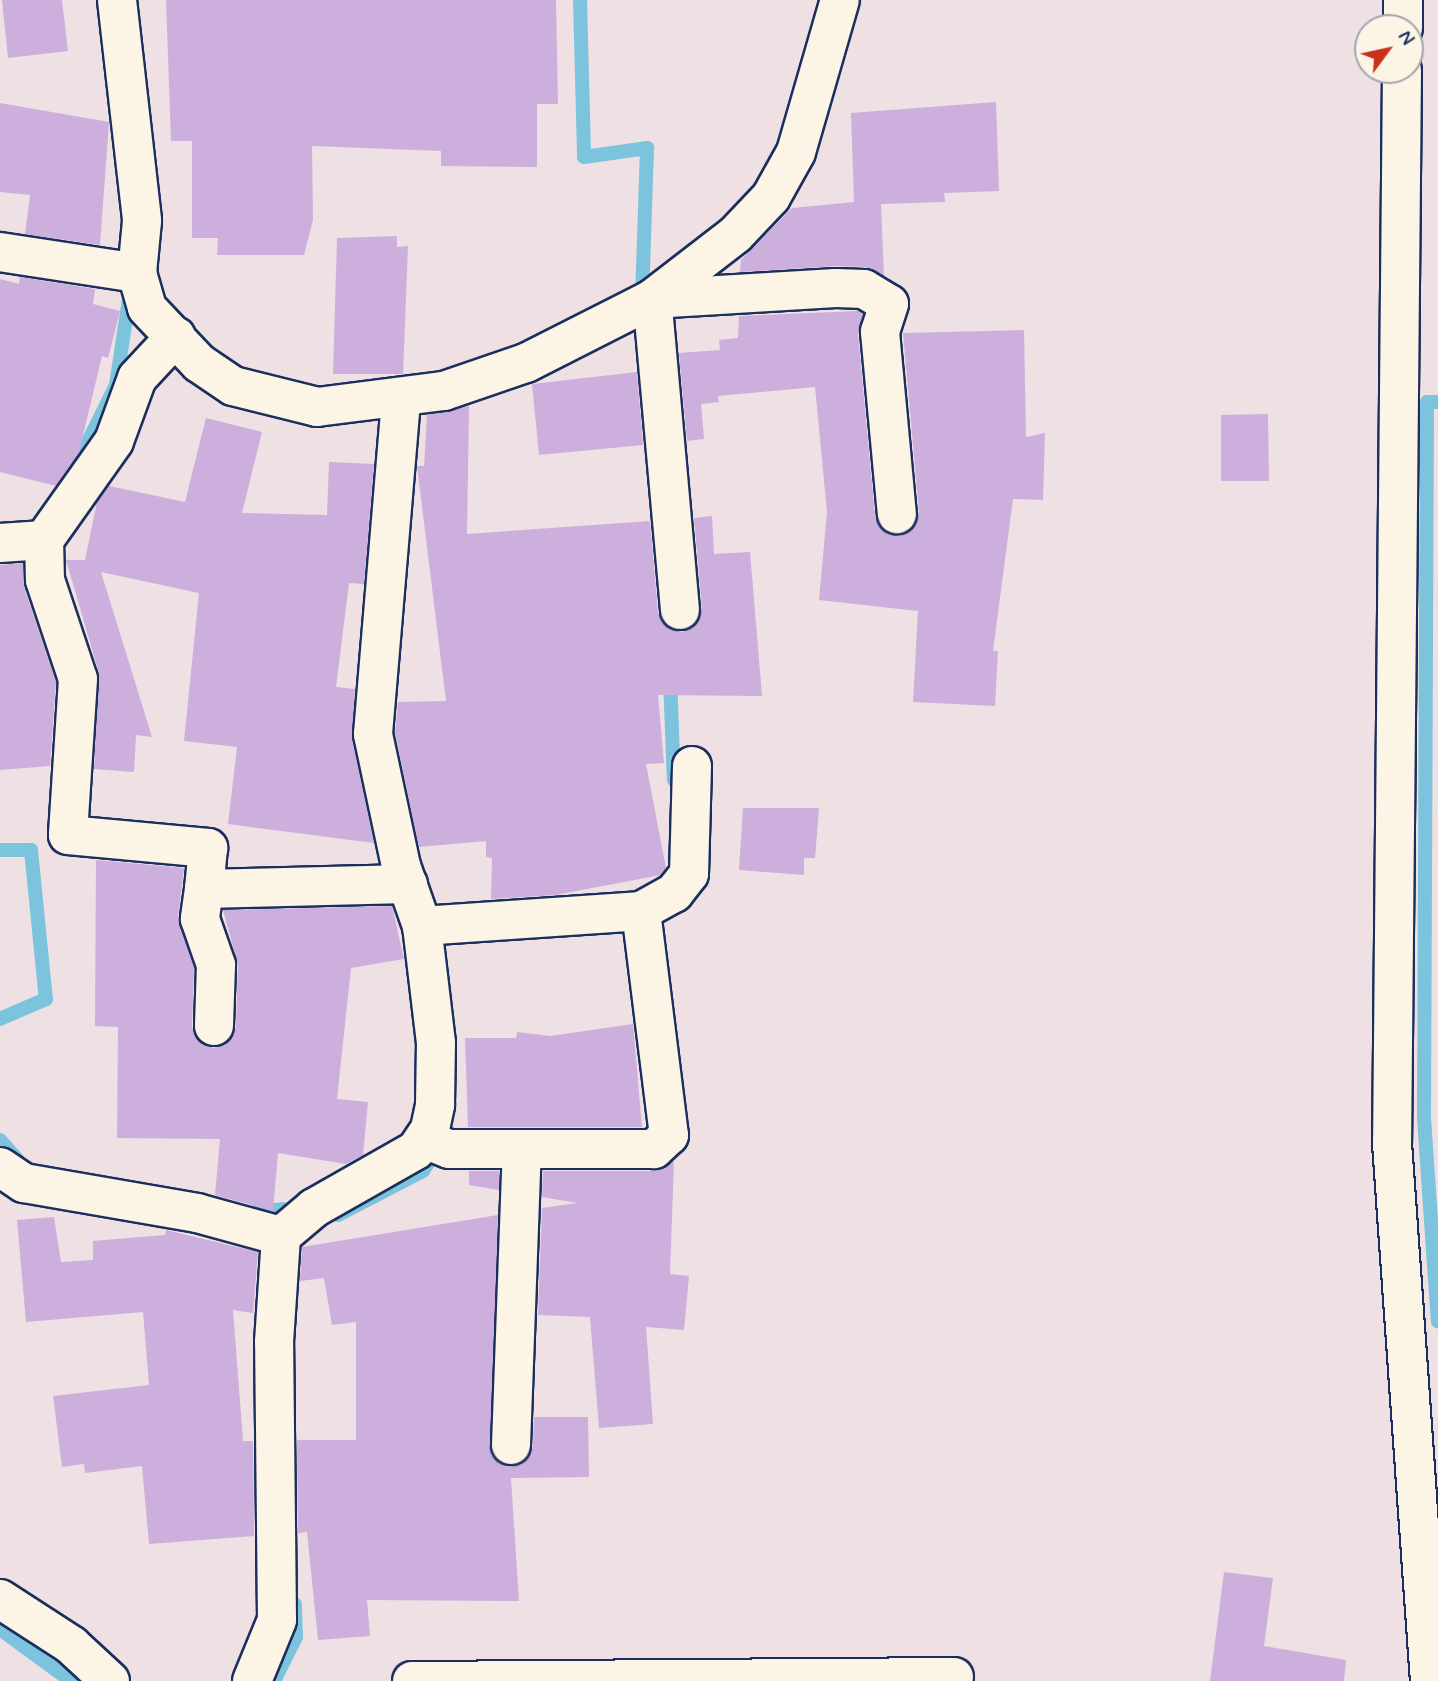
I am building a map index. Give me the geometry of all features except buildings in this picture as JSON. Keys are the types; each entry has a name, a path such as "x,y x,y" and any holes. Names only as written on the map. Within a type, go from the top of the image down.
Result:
{"street":[{"path":"117,0 142,221 137,273 147,308 199,363 233,386 271,400 317,407 401,399 526,363 652,299 736,234 771,197 796,152 840,0"},
{"path":"1402,84 1392,1143 1430,1552 1430,1681"},
{"path":"0,252 137,273"},
{"path":"652,299 836,288 863,289 889,303 880,332 897,514"},
{"path":"652,299 680,610"},
{"path":"176,336 137,378 114,441 44,540 45,580 78,679 68,835 208,848 200,919 216,965 214,1026"},
{"path":"252,1681 277,1620 274,1342 281,1236 305,1214 416,1150 424,1139 435,1105 436,1043 422,926 408,884 373,734 401,399"},
{"path":"0,543 44,540"},
{"path":"422,926 641,911 674,893 689,874 692,766"},
{"path":"204,889 408,884"},
{"path":"424,1139 449,1150 654,1149 669,1135 641,911"},
{"path":"511,1445 522,1149"},
{"path":"0,1167 24,1183 197,1213 281,1236"},
{"path":"0,1599 71,1645 110,1681"},
{"path":"412,1681 954,1678"}],"waterway":[{"path":"580,0 584,157 647,148 642,298"},
{"path":"77,464 116,385 129,299"},
{"path":"1438,402 1427,402 1424,1118 1438,1322"},
{"path":"670,678 674,780"},
{"path":"0,850 31,850 46,999 0,1019"},
{"path":"0,1140 18,1160"},
{"path":"338,1215 423,1171 439,1146"},
{"path":"256,1212 283,1209 294,1222"},
{"path":"274,1681 296,1637 295,1604"},
{"path":"0,1629 71,1681"}]}
